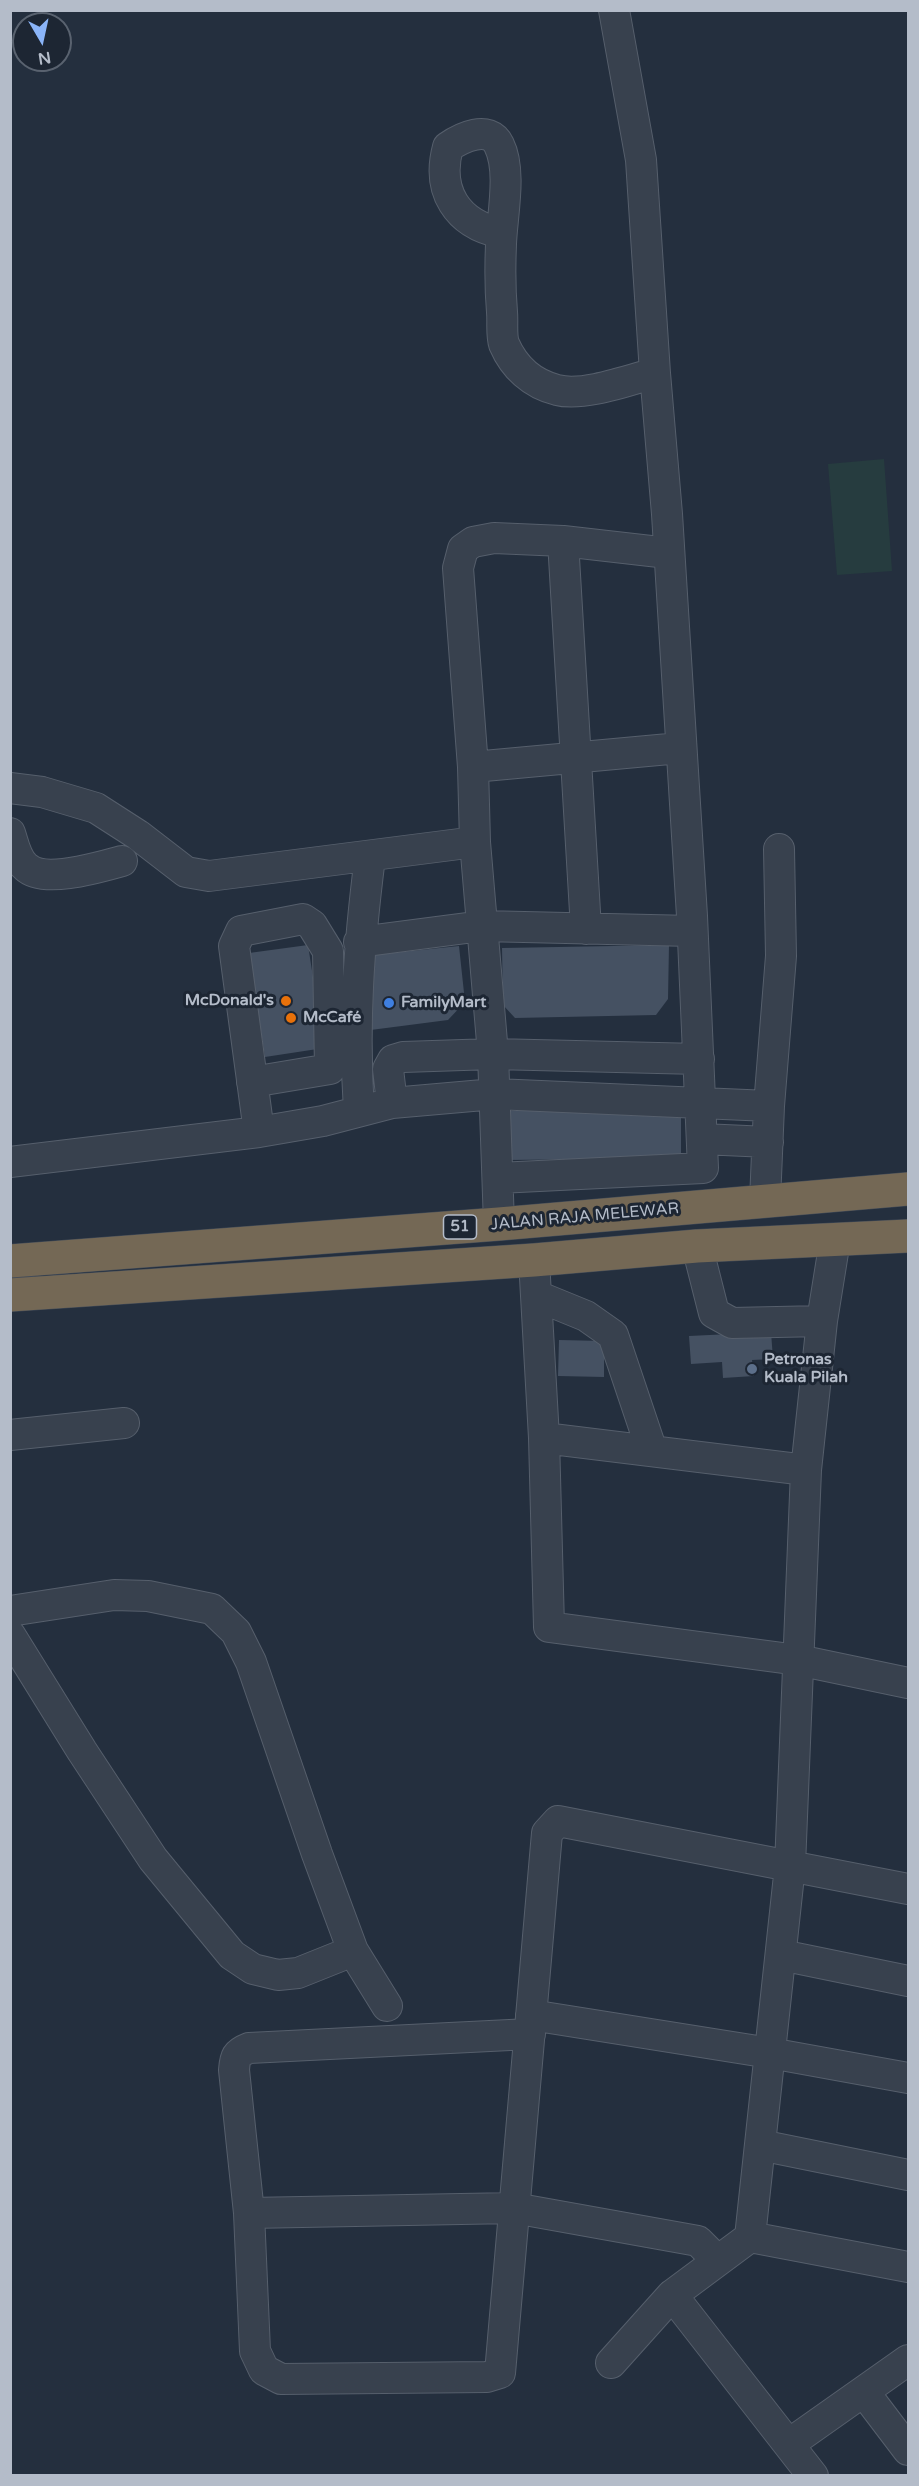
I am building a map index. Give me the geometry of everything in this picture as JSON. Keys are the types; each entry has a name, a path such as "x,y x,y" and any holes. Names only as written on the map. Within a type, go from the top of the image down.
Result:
{"highway":[{"name":"JALAN RAJA MELEWAR","path":"10,1261 500,1224 909,1189"},
{"path":"10,1295 534,1260 697,1246 909,1236"}],"street":[{"path":"498,1178 703,1168 693,931 641,160 614,10"},
{"path":"501,233 500,292 504,342 521,372 535,381 560,391 609,385 655,373"},
{"path":"500,1224 493,1054 475,842 473,767 458,568 463,549 473,542 494,538 563,541 668,553"},
{"path":"563,541 586,929"},
{"path":"473,767 680,748"},
{"path":"10,788 42,792 96,808 138,835 186,872 209,876 475,842"},
{"path":"10,833 19,859 27,869 39,874 64,874 122,861"},
{"path":"765,1201 769,1106 781,956 779,849"},
{"path":"359,1111 355,1030 359,942 370,857"},
{"path":"252,1082 330,1069 328,951 312,925 303,919 241,931 234,946 252,1082 259,1132"},
{"path":"359,942 482,927 693,931"},
{"path":"392,1103 388,1069 393,1060 403,1057 493,1054 699,1059"},
{"path":"10,1162 259,1132 323,1121 392,1103 495,1094 769,1106"},
{"path":"702,1139 768,1142"},
{"path":"750,2236 790,1866 806,1470 822,1321 835,1240"},
{"path":"697,1246 714,1313 732,1323 822,1321"},
{"path":"534,1260 544,1438 549,1627 798,1660 909,1683"},
{"path":"537,1296 586,1316 613,1335 652,1451"},
{"path":"10,1435 124,1422"},
{"path":"544,1438 806,1470"},
{"path":"10,1611 114,1595 148,1596 212,1610 236,1632 251,1662 316,1854 353,1951 387,2006"},
{"path":"10,1635 153,1859 232,1955 253,1969 278,1975 298,1973 353,1951"},
{"path":"909,1889 558,1821 547,1833 530,2024 500,2373 487,2377 281,2379 264,2370 255,2351 249,2213 234,2070 235,2057 240,2051 249,2048 530,2024 770,2053 909,2078"},
{"path":"781,1955 909,1981"},
{"path":"760,2145 909,2175"},
{"path":"249,2213 514,2208 698,2241 717,2260"},
{"path":"611,2363 672,2295 750,2236 909,2267"},
{"path":"672,2295 813,2475"},
{"path":"789,2444 909,2360"},
{"path":"864,2392 909,2451"}],"green space":[{"path":"884,459 892,571 837,575 828,464"}],"building":[{"name":"McDonald's","path":"308,945 324,1048 265,1057 249,953"},
{"path":"669,945 668,999 656,1015 515,1018 503,1005 502,948"},
{"path":"459,946 465,1002 448,1020 363,1031 373,955"},
{"path":"507,1111 681,1111 681,1158 508,1160"},
{"path":"771,1332 773,1359 752,1360 754,1376 723,1378 722,1362 691,1364 689,1336"},
{"path":"559,1340 604,1341 604,1377 558,1376"}],"place":[{"name":"McDonald's","path":"286,1001"},
{"name":"FamilyMart","path":"389,1003"},
{"name":"McCafé","path":"291,1018"},
{"name":"Petronas Kuala Pilah","path":"752,1369"}]}
